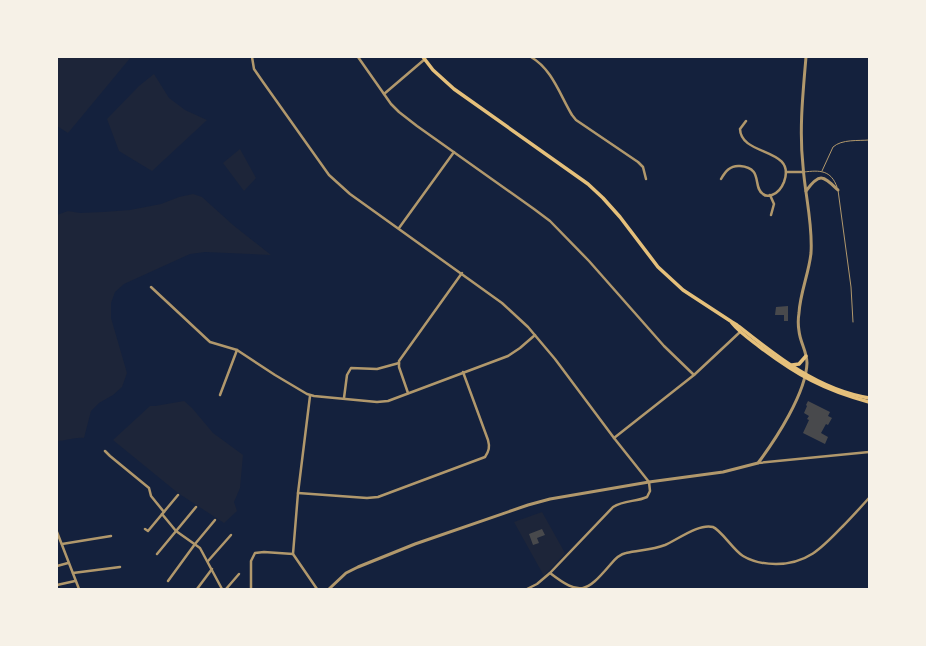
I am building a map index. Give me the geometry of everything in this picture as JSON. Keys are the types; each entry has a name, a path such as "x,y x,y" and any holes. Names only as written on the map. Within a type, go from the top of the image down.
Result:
{"main road":[{"path":"424,58 441,78 454,89 588,184 620,217 658,267 683,290 732,322 774,358 830,390 869,402"},
{"path":"741,330 805,376 836,388 869,398"},
{"path":"791,365 799,364 806,356"}],"street":[{"path":"252,57 254,69 329,175 346,190 502,303 535,335 649,482 650,491 647,497 621,503 613,507 550,573 527,589"},
{"path":"358,57 384,94 399,112 534,209 561,232 589,261 664,346 694,375"},
{"path":"531,57 547,71 576,120 638,162 643,167 646,178"},
{"path":"758,463 777,437 794,404 805,376 806,356 798,326 799,311 811,254 810,222 803,172 802,130 806,57"},
{"path":"384,94 424,58"},
{"path":"721,180 725,172 730,168 744,166 754,171 760,191 763,194 770,195 775,193 782,185 786,172 785,167 779,159 748,143 743,138 740,129 746,121"},
{"path":"399,228 454,152"},
{"path":"786,172 803,172"},
{"path":"806,191 817,178 825,179 838,190"},
{"path":"770,195 774,204 771,215"},
{"path":"408,393 398,364 404,353 462,273"},
{"path":"151,287 207,340 215,344 237,350 310,396 378,402 388,401 514,353 535,335"},
{"path":"614,438 694,375 741,330"},
{"path":"220,395 237,350"},
{"path":"344,398 347,375 351,368 377,369 398,364"},
{"path":"298,493 367,498 378,497 485,457 489,448 488,440 463,372"},
{"path":"310,396 298,493 293,554 317,589"},
{"path":"105,451 149,488 151,496 176,531 200,548 222,589"},
{"path":"328,589 346,573 358,567 415,544 528,505 550,499 649,482 723,472 758,463 869,452"},
{"path":"145,529 148,531 178,494"},
{"path":"550,573 569,587 579,589 584,588 593,584 621,555 628,552 650,550 665,545 694,530 708,527 715,528 743,556 768,564 793,563 813,554 825,545 869,498"},
{"path":"157,554 196,507"},
{"path":"168,581 215,520"},
{"path":"57,532 68,564 79,589"},
{"path":"208,561 231,535"},
{"path":"62,544 111,536"},
{"path":"252,589 250,561 256,553 264,552 293,554"},
{"path":"57,566 68,564"},
{"path":"73,573 120,567"},
{"path":"196,589 212,569"},
{"path":"226,589 239,574"},
{"path":"57,584 75,581"}],"lane":[{"path":"822,171 836,144 869,140"},
{"path":"803,172 822,171 828,174 832,178 838,190 851,293 853,322"}],"shaded area":[{"path":"57,57 131,57 68,133 57,126"},
{"path":"154,74 169,98 185,110 207,120 152,171 119,151 107,119 139,86"},
{"path":"240,149 256,178 244,191 223,163"},
{"path":"193,194 202,197 233,225 271,255 205,252 190,254 124,284 115,292 111,303 111,318 127,373 122,387 113,395 99,403 91,411 84,438 57,441 57,215 68,211 80,213 130,210 161,204 179,197"},
{"path":"184,401 192,408 213,433 243,455 240,488 234,502 237,511 224,523 178,493 113,440 150,406"},
{"path":"542,512 565,553 544,576 514,522"}],"building":[{"path":"788,306 788,321 784,321 784,315 775,315 776,307"},
{"path":"808,401 830,412 828,416 832,418 828,425 826,424 821,433 828,437 825,444 803,433 809,420 807,419 809,416 804,413"},
{"path":"542,529 545,535 537,538 539,543 533,545 529,534"}]}
